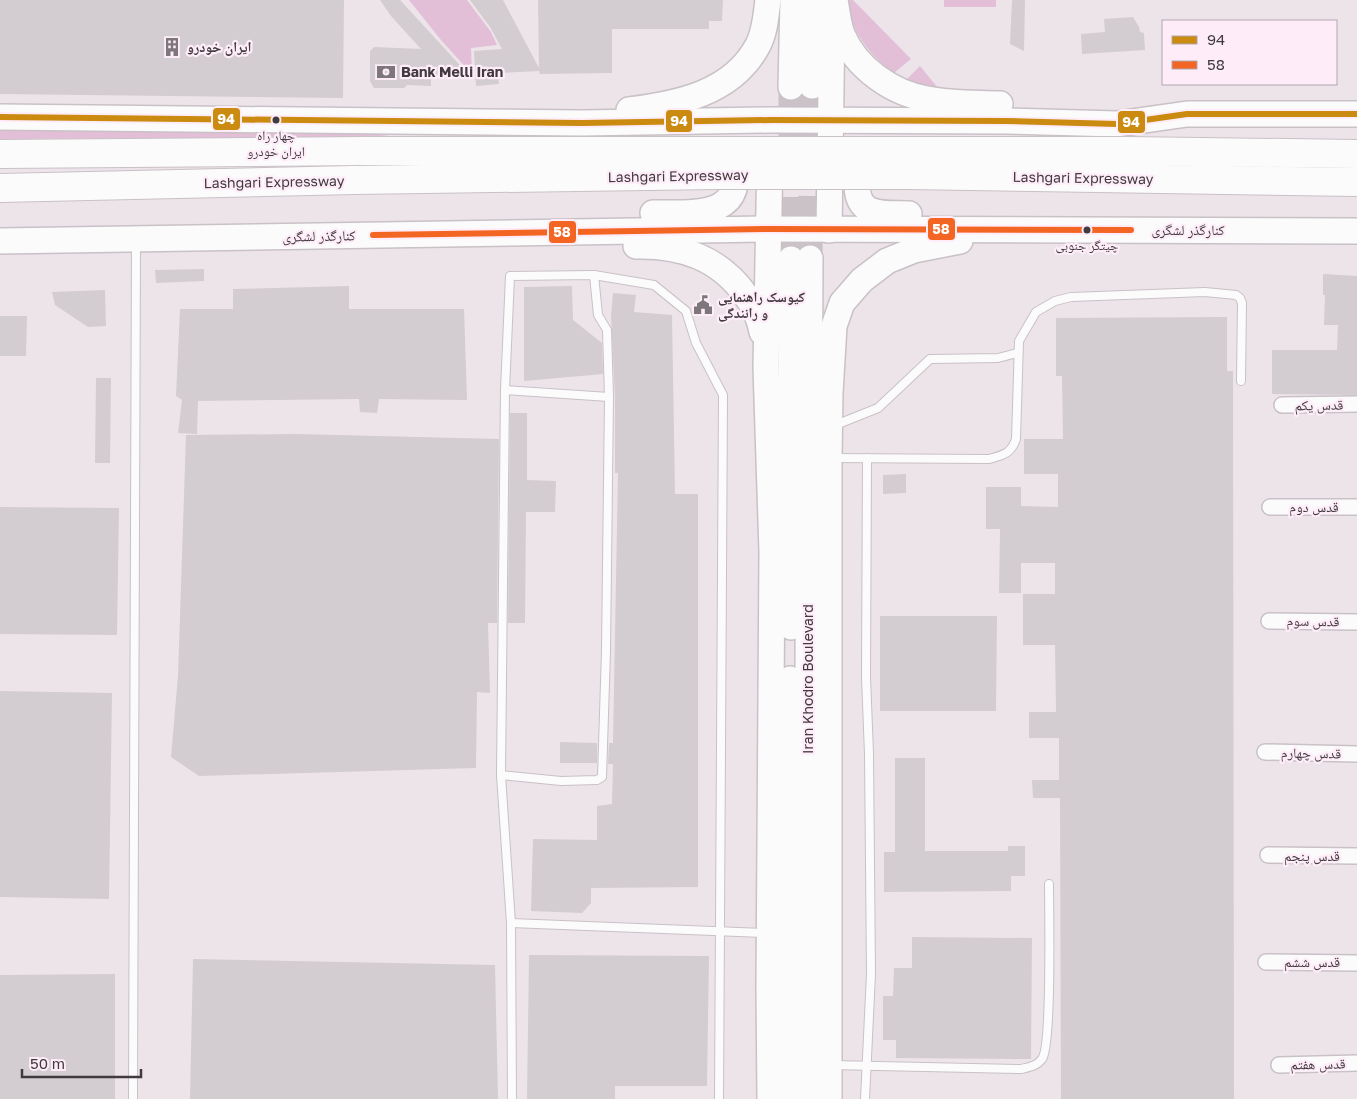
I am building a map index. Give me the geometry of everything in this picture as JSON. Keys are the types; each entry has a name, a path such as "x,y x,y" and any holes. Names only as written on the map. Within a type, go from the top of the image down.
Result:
{"highway":[{"name":"Lashgari Expressway","path":"0,154 364,151 1127,151 1357,154"},
{"name":"Lashgari Expressway","path":"0,188 355,180 773,175 907,175 1357,182"}],"main road":[{"path":"512,122 631,110 686,99 708,92 731,78 749,61 759,44 766,22 768,0"},
{"path":"793,0 802,87 813,0"},
{"path":"834,0 843,34 852,51 864,66 881,81 902,93 926,99 951,102 1187,114 1357,114"},
{"path":"829,230 834,0"},
{"path":"1121,230 1053,217 878,213 868,210 860,202 857,190 859,158 873,142 886,139 1054,136 1187,114"},
{"path":"0,117 582,123 830,120 1118,124"},
{"path":"770,1099 769,933 772,552 766,367 771,120"},
{"path":"272,237 401,218 706,212 719,207 727,201 733,192 735,181 733,156 727,146 716,137 678,128 582,123"},
{"name":"کنارگذر لشگری","path":"0,241 768,229 1357,231"},
{"name":"Iran Khodro Boulevard","path":"829,1099 829,458 834,326 842,303 862,280 887,261 914,250 1026,230"},
{"path":"272,237 401,248 654,246 681,250 714,263 738,283 752,305 761,328 766,367"},
{"name":"Iran Khodro Boulevard","path":"787,1099 798,858 800,259"},
{"name":"Iran Khodro Boulevard","path":"798,858 808,1013 810,1099"}],"street":[{"name":"قدس یکم","path":"1282,405 1357,404"},
{"name":"قدس دوم","path":"1270,507 1357,507"},
{"name":"قدس سوم","path":"1269,621 1357,622"},
{"name":"قدس چهارم","path":"1265,752 1357,754"},
{"name":"قدس پنجم","path":"1268,855 1357,856"},
{"name":"قدس ششم","path":"1266,962 1357,962"},
{"name":"قدس هفتم","path":"1279,1065 1357,1063"}],"lane":[{"path":"133,1099 136,239"},
{"path":"501,775 561,780 597,780 602,777 606,642 609,397 607,330 598,315 594,275"},
{"path":"512,1099 511,923 501,775 505,390 510,276 594,275 654,284 686,311 696,343 723,394 719,1099"},
{"path":"829,458 989,459 1004,454 1013,447 1016,439 1017,353 1019,340 1036,312 1054,301 1071,297 1205,292 1236,295 1242,303 1241,381"},
{"path":"830,427 878,408 930,359 998,358 1017,353"},
{"path":"505,390 609,397"},
{"path":"865,1099 870,974 869,754 866,677 867,458"},
{"path":"829,1065 1022,1069 1036,1064 1043,1058 1047,1031 1049,884"},
{"path":"511,923 769,933"}],"shaded area":[{"path":"409,0 467,0 491,32 497,45 471,48 472,72 469,71"},
{"path":"846,0 853,0 911,59 894,73 876,58 857,32"},
{"path":"944,0 996,0 996,7 944,7"},
{"path":"920,66 942,93 906,80"},
{"path":"58,129 337,130 407,138 0,139 0,131"}],"building":[{"name":"ایران خودرو","path":"0,0 344,0 343,98 0,94"},
{"path":"380,0 400,0 468,74 431,76 431,86 407,85 404,88 374,88 370,81 370,51 374,47 421,49 391,16"},
{"path":"470,0 503,0 539,68 538,0 723,0 722,21 709,21 709,29 612,29 612,73 540,74 539,71 498,73 499,84 476,86 474,51 502,49 490,27"},
{"path":"1012,0 1025,0 1024,51 1010,44"},
{"path":"1133,17 1140,32 1144,33 1145,50 1082,54 1081,34 1105,32 1104,19"},
{"path":"204,269 204,281 156,283 155,270"},
{"path":"1323,274 1357,276 1357,395 1272,394 1272,350 1337,350 1338,325 1324,325 1325,295 1323,295"},
{"path":"349,286 349,309 464,309 467,400 379,399 377,413 360,412 359,399 198,401 197,434 178,433 182,400 176,396 180,309 233,309 233,289"},
{"path":"572,286 573,320 602,343 603,374 524,381 524,287"},
{"path":"105,290 106,326 88,327 55,305 52,292"},
{"path":"613,293 636,295 634,312 672,315 675,494 698,494 698,887 591,888 591,903 582,913 531,911 533,839 597,840 597,806 612,804 613,764 608,764 609,743 613,743 618,473 615,473 615,397 611,316"},
{"path":"0,316 27,316 26,356 0,356"},
{"path":"1227,317 1227,371 1233,371 1234,1099 1061,1099 1060,798 1033,798 1032,780 1059,780 1059,738 1029,738 1029,712 1056,712 1055,645 1023,645 1023,594 1055,594 1055,563 1021,563 1021,593 999,593 1000,529 986,529 986,487 1021,487 1021,506 1058,507 1058,474 1024,474 1024,439 1063,439 1062,376 1056,376 1056,318"},
{"path":"96,378 111,378 110,463 95,463"},
{"path":"510,413 527,413 527,480 556,481 555,512 526,512 525,623 508,623"},
{"path":"296,434 499,439 497,623 488,623 490,693 477,692 476,768 199,776 171,757 178,676 186,435"},
{"path":"906,474 906,493 883,494 883,475"},
{"path":"0,507 119,508 117,635 0,634"},
{"path":"880,616 997,616 996,711 880,711"},
{"path":"0,691 112,693 109,899 0,897"},
{"path":"560,742 597,743 597,763 560,763"},
{"path":"895,758 925,758 925,851 1008,851 1008,846 1025,846 1025,876 1011,876 1011,891 884,892 884,852 895,852"},
{"path":"912,937 1032,938 1031,1059 896,1058 896,1040 883,1040 883,996 893,996 894,968 912,968"},
{"path":"529,955 709,956 707,1086 615,1086 615,1099 527,1099"},
{"path":"193,959 495,965 498,1099 190,1099"},
{"path":"115,974 115,1099 0,1099 0,975"}],"tunnel":[{"path":"810,258 812,86"},
{"path":"791,87 791,259"}],"transit line":[{"name":"94","path":"0,117 582,123 771,120 1006,121 1117,124 1187,114 1357,114"},
{"name":"58","path":"373,235 768,229 1131,230"}],"place":[{"name":"ایران خودرو","path":"172,47"},
{"name":"Bank Melli Iran","path":"386,72"},
{"name":"چهار راه ایران خودرو","path":"276,120"},
{"name":"چیتگر جنوبی","path":"1087,230"},
{"name":"کیوسک راهنمایی و رانندگی","path":"703,305"}]}
